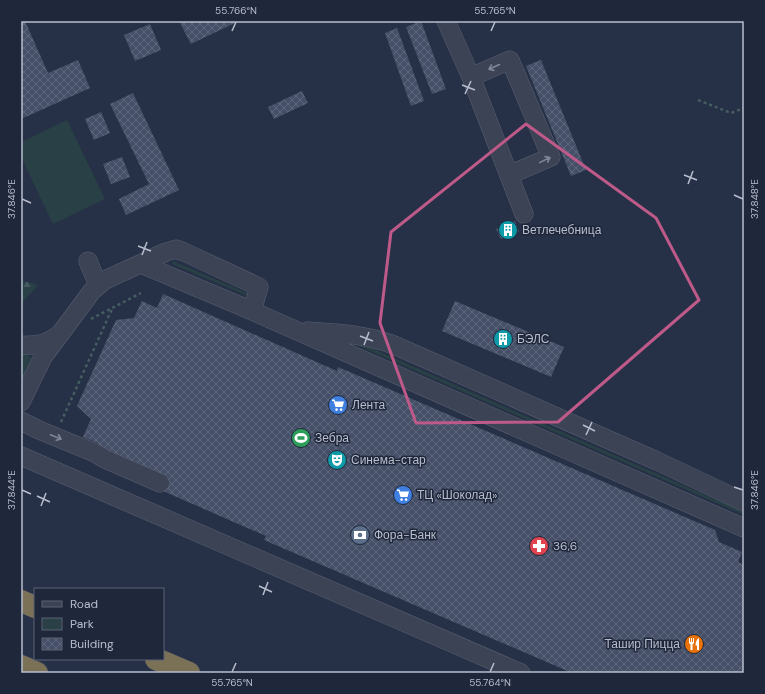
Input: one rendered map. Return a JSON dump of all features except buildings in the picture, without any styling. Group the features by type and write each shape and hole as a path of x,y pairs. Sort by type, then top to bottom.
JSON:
{"highway":[{"path":"21,601 34,606"},
{"path":"158,660 188,673"},
{"path":"21,666 37,673"}],"street":[{"path":"446,21 471,78 524,214"},
{"path":"471,78 510,60 552,157 510,175"},
{"path":"22,400 43,357 98,285 105,280 166,252 176,249 184,252 259,287 252,311"},
{"path":"88,261 98,285"},
{"path":"141,264 252,311 744,528"},
{"path":"293,329 355,334 374,338 394,345 652,458 744,502"},
{"path":"22,345 34,345 48,342 63,330"},
{"path":"22,345 32,347 43,357"},
{"path":"21,421 160,483"},
{"path":"21,456 521,673"}],"path":[{"path":"698,100 731,113 744,108"},
{"path":"90,320 141,293"},
{"path":"55,437 112,309"}],"highlighted area":[{"path":"526,124 656,218 699,300 558,422 416,423 380,323 391,232"}],"green space":[{"path":"67,120 105,199 53,224 21,157 21,142"},
{"path":"173,261 249,294 248,296 172,264"},
{"path":"21,280 38,285 21,304"},
{"path":"353,340 744,512 744,515 352,343"},
{"path":"21,353 32,358 21,382"}],"place":[{"name":"Ветлечебница","path":"508,230"},
{"name":"БЭЛС","path":"503,339"},
{"name":"Лента","path":"338,405"},
{"name":"Зебра","path":"301,438"},
{"name":"Синема-стар","path":"337,460"},
{"name":"ТЦ «Шоколад»","path":"403,495"},
{"name":"Фора-Банк","path":"360,535"},
{"name":"36,6","path":"539,546"},
{"name":"Ташир Пицца","path":"694,644"}]}
